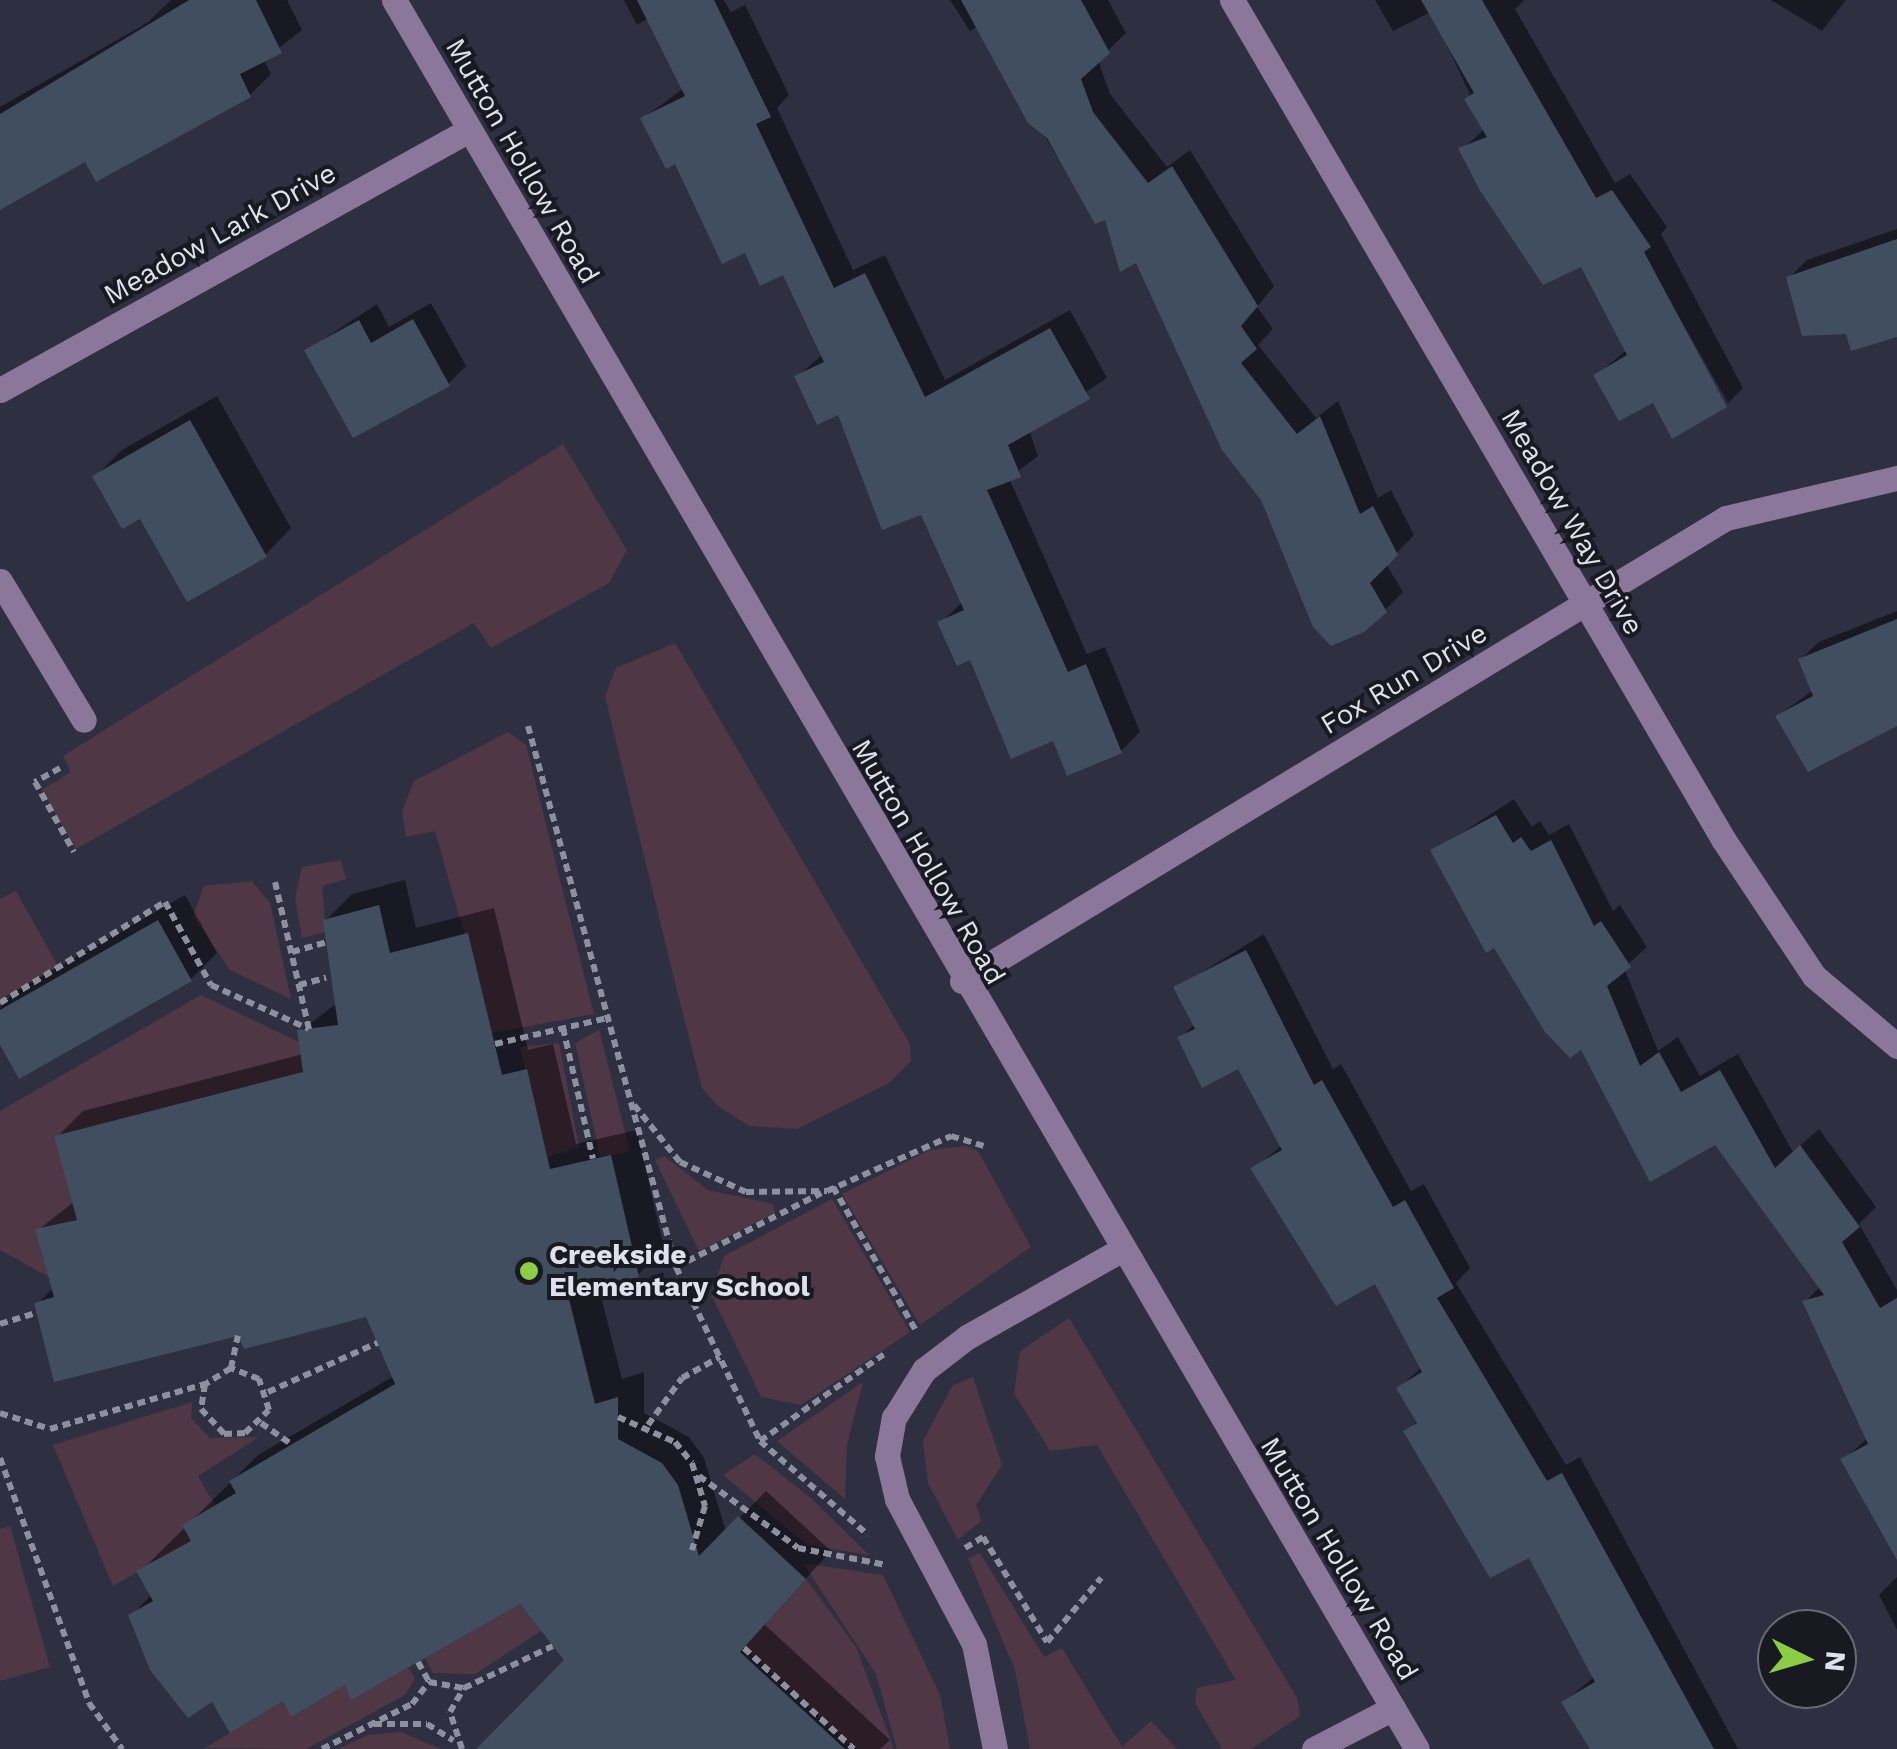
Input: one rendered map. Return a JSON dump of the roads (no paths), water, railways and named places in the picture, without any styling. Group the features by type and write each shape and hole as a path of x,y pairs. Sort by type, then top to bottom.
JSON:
{"street":[{"name":"Mutton Hollow Road","path":"394,0 1119,1251 1417,1749"},
{"name":"Meadow Way Drive","path":"1232,0 1585,604 1814,976 1897,1046"},
{"name":"Meadow Lark Drive","path":"0,390 469,130"},
{"name":"Fox Run Drive","path":"962,981 1726,518 1897,478"},
{"path":"0,581 84,720"},
{"path":"995,1749 974,1644 897,1499 887,1456 894,1418 924,1370 953,1348 1119,1251"},
{"path":"1314,1749 1393,1708"}],"place":[{"name":"Creekside Elementary School","path":"529,1271"}]}
